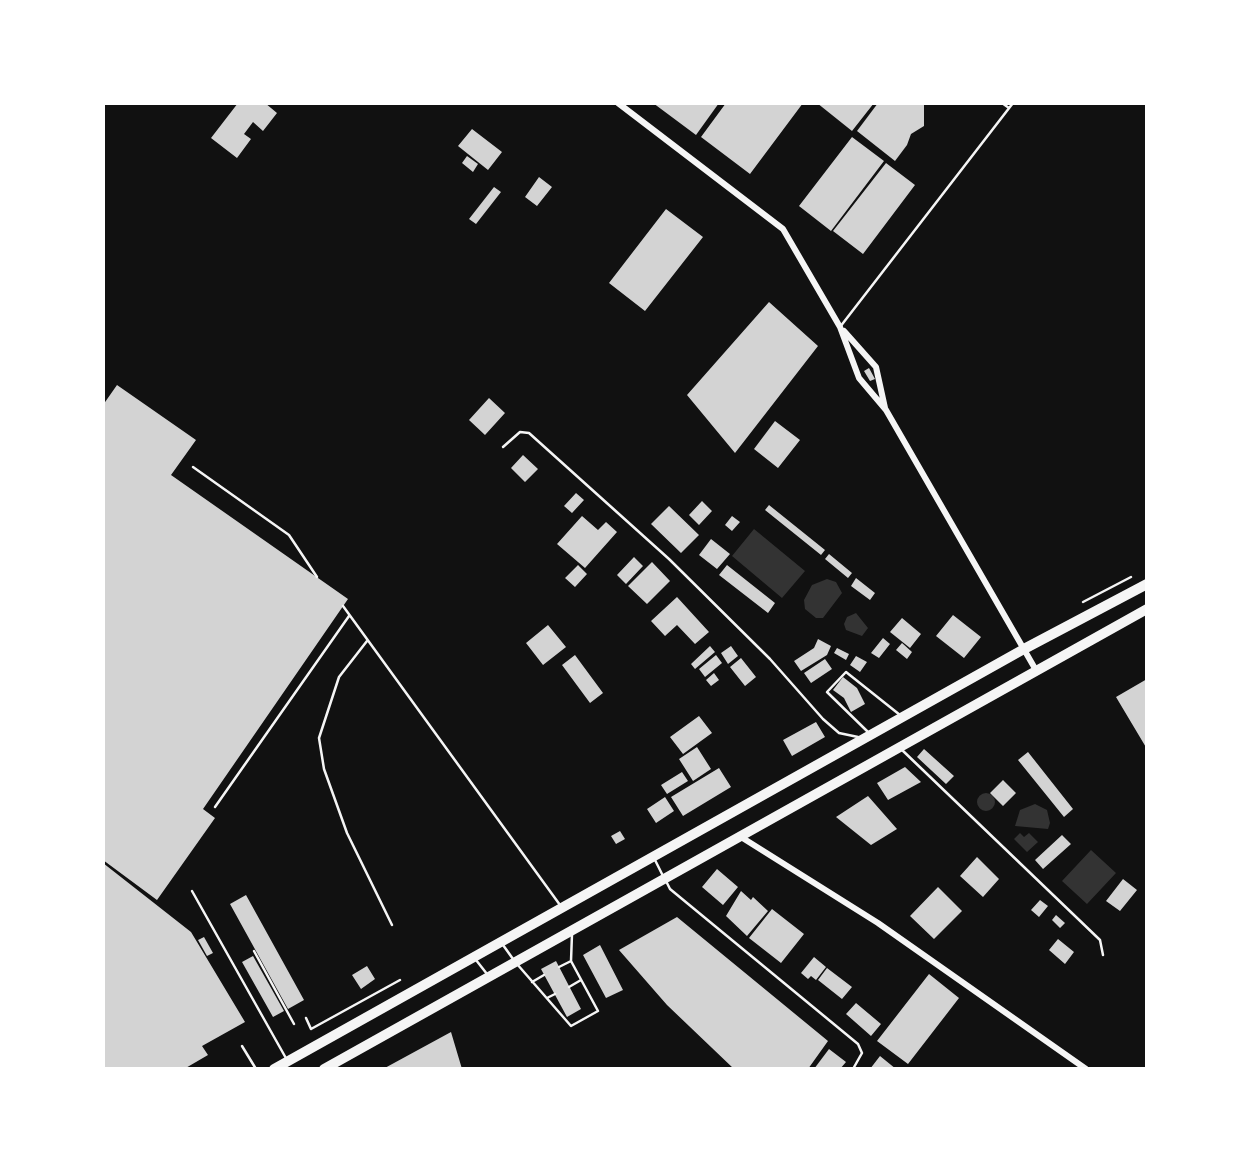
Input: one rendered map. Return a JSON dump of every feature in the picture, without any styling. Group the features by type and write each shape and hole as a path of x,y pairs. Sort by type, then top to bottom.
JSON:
{"highway":[{"path":"274,1069 290,1065 474,957 1024,649 1147,584"},
{"path":"324,1069 1147,609"}],"street":[{"path":"618,103 783,229 840,327 859,377 886,410 1037,672"},
{"path":"840,327 876,368 886,410"},
{"path":"741,837 889,930 1086,1069"}],"lane":[{"path":"1002,103 1009,108"},
{"path":"840,327 1013,103"},
{"path":"503,447 520,432 529,433 669,559 770,659 823,719 839,733 868,736"},
{"path":"193,467 289,535 317,578"},
{"path":"343,606 562,908"},
{"path":"215,807 349,616"},
{"path":"368,640 339,677 318,738 324,769 347,834 392,925"},
{"path":"868,736 827,692 846,672 902,717"},
{"path":"900,748 1100,940 1103,955"},
{"path":"653,857 670,889 859,1044 862,1053 853,1069"},
{"path":"192,891 290,1065"},
{"path":"501,942 571,1026 598,1011 571,961 573,931"},
{"path":"474,957 489,977"},
{"path":"559,967 571,961"},
{"path":"532,982 544,975"},
{"path":"569,987 582,980"},
{"path":"547,998 555,994"},
{"path":"242,1046 256,1069"}],"path":[{"path":"1083,602 1131,577"},
{"path":"254,951 294,1024"},
{"path":"306,1018 311,1029 400,980"}],"shaded area":[{"path":"754,529 805,571 782,598 732,556"},
{"path":"827,579 836,582 842,593 823,618 816,618 805,609 804,600 812,585"},
{"path":"856,613 868,628 862,636 846,630 844,624 847,617"},
{"path":"986,793 992,796 995,802 992,808 986,811 980,808 977,802 980,796"},
{"path":"1035,804 1047,810 1050,823 1048,829 1015,826 1020,810"},
{"path":"1020,833 1024,837 1029,833 1038,842 1027,852 1014,839"},
{"path":"1091,850 1116,873 1087,904 1062,881"}],"building":[{"path":"238,103 265,103 277,113 263,131 253,122 244,134 251,139 237,158 211,138"},
{"path":"653,103 719,103 696,135"},
{"path":"726,103 803,103 750,174 701,137"},
{"path":"817,103 874,103 852,131"},
{"path":"878,103 924,103 924,126 911,134 907,145 895,161 857,131"},
{"path":"472,129 502,152 488,170 458,146"},
{"path":"852,137 884,161 831,231 799,206"},
{"path":"467,156 478,164 473,172 462,163"},
{"path":"886,163 915,185 863,254 833,231"},
{"path":"539,177 552,187 537,206 525,197"},
{"path":"494,187 501,192 476,224 469,219"},
{"path":"666,209 703,237 645,311 609,283"},
{"path":"769,302 818,346 735,453 687,395"},
{"path":"869,368 875,379 870,381 864,371"},
{"path":"117,385 196,440 171,475 348,599 203,809 215,818 157,900 103,860 103,405"},
{"path":"489,398 505,413 485,435 469,420"},
{"path":"775,421 800,440 778,468 754,449"},
{"path":"523,455 538,469 525,482 511,468"},
{"path":"576,493 584,500 572,513 564,506"},
{"path":"702,501 712,511 699,525 689,515"},
{"path":"769,505 825,550 821,555 765,510"},
{"path":"669,506 699,535 681,553 651,524"},
{"path":"582,516 598,530 606,522 617,532 585,568 557,544"},
{"path":"732,516 740,522 732,531 725,525"},
{"path":"711,539 730,554 717,569 699,555"},
{"path":"829,554 852,573 848,578 825,559"},
{"path":"634,557 643,566 626,584 617,575"},
{"path":"652,562 670,581 647,604 628,586"},
{"path":"578,565 587,574 575,587 565,578"},
{"path":"727,565 775,603 768,613 719,575"},
{"path":"856,578 875,593 870,600 851,586"},
{"path":"677,597 709,632 695,644 677,625 665,636 651,621"},
{"path":"953,615 981,637 964,658 936,636"},
{"path":"902,618 921,634 910,648 890,632"},
{"path":"548,625 566,647 543,665 526,643"},
{"path":"883,638 890,644 879,658 871,653"},
{"path":"818,639 831,646 827,655 801,671 794,661 814,648"},
{"path":"902,643 912,652 907,659 896,650"},
{"path":"710,646 715,652 695,669 691,664"},
{"path":"731,646 738,656 728,664 721,653"},
{"path":"837,648 849,654 846,660 834,653"},
{"path":"575,655 603,693 590,703 562,665"},
{"path":"716,655 722,663 705,677 699,669"},
{"path":"856,656 867,662 860,672 850,665"},
{"path":"741,658 756,677 745,686 730,667"},
{"path":"825,659 832,669 811,683 804,673"},
{"path":"714,673 719,680 711,686 706,680"},
{"path":"843,677 857,688 865,704 851,712 844,698 833,690"},
{"path":"1147,679 1147,749 1116,697"},
{"path":"699,716 712,733 683,754 670,737"},
{"path":"816,722 825,737 792,756 783,740"},
{"path":"697,747 711,769 693,781 679,759"},
{"path":"924,749 954,776 946,784 917,757"},
{"path":"1028,752 1073,809 1064,817 1018,760"},
{"path":"905,767 921,782 888,800 877,783"},
{"path":"719,768 731,787 683,816 671,797"},
{"path":"682,772 688,781 667,794 661,785"},
{"path":"1003,780 1016,793 1003,806 990,793"},
{"path":"868,796 897,829 871,845 836,817"},
{"path":"665,797 674,811 656,823 647,809"},
{"path":"620,831 625,839 616,844 611,836"},
{"path":"1062,835 1071,844 1043,869 1035,860"},
{"path":"977,857 999,879 983,897 960,876"},
{"path":"103,863 191,932 245,1022 202,1046 208,1055 184,1069 103,1069"},
{"path":"717,869 738,887 723,905 702,887"},
{"path":"1123,879 1137,890 1120,911 1106,901"},
{"path":"938,887 962,911 934,939 910,916"},
{"path":"741,891 751,900 753,897 768,911 747,936 726,916"},
{"path":"246,895 304,1000 288,1009 230,904"},
{"path":"1040,900 1048,906 1039,917 1031,910"},
{"path":"772,909 804,934 781,963 749,938"},
{"path":"1056,915 1065,923 1060,928 1052,920"},
{"path":"677,917 828,1041 808,1069 734,1069 667,1005 619,950"},
{"path":"204,937 213,953 207,956 198,940"},
{"path":"1058,939 1074,952 1065,964 1049,950"},
{"path":"600,945 623,990 606,998 583,955"},
{"path":"253,956 284,1011 273,1017 242,962"},
{"path":"814,957 826,967 816,980 811,976 808,979 801,973"},
{"path":"556,961 581,1009 567,1017 541,969"},
{"path":"367,966 375,979 361,989 352,975"},
{"path":"827,968 852,987 842,999 818,980"},
{"path":"929,974 959,998 908,1064 877,1041"},
{"path":"856,1003 881,1024 871,1036 846,1014"},
{"path":"451,1032 462,1069 383,1069"},
{"path":"829,1049 846,1062 840,1069 814,1069"},
{"path":"880,1056 896,1069 870,1069"}]}
